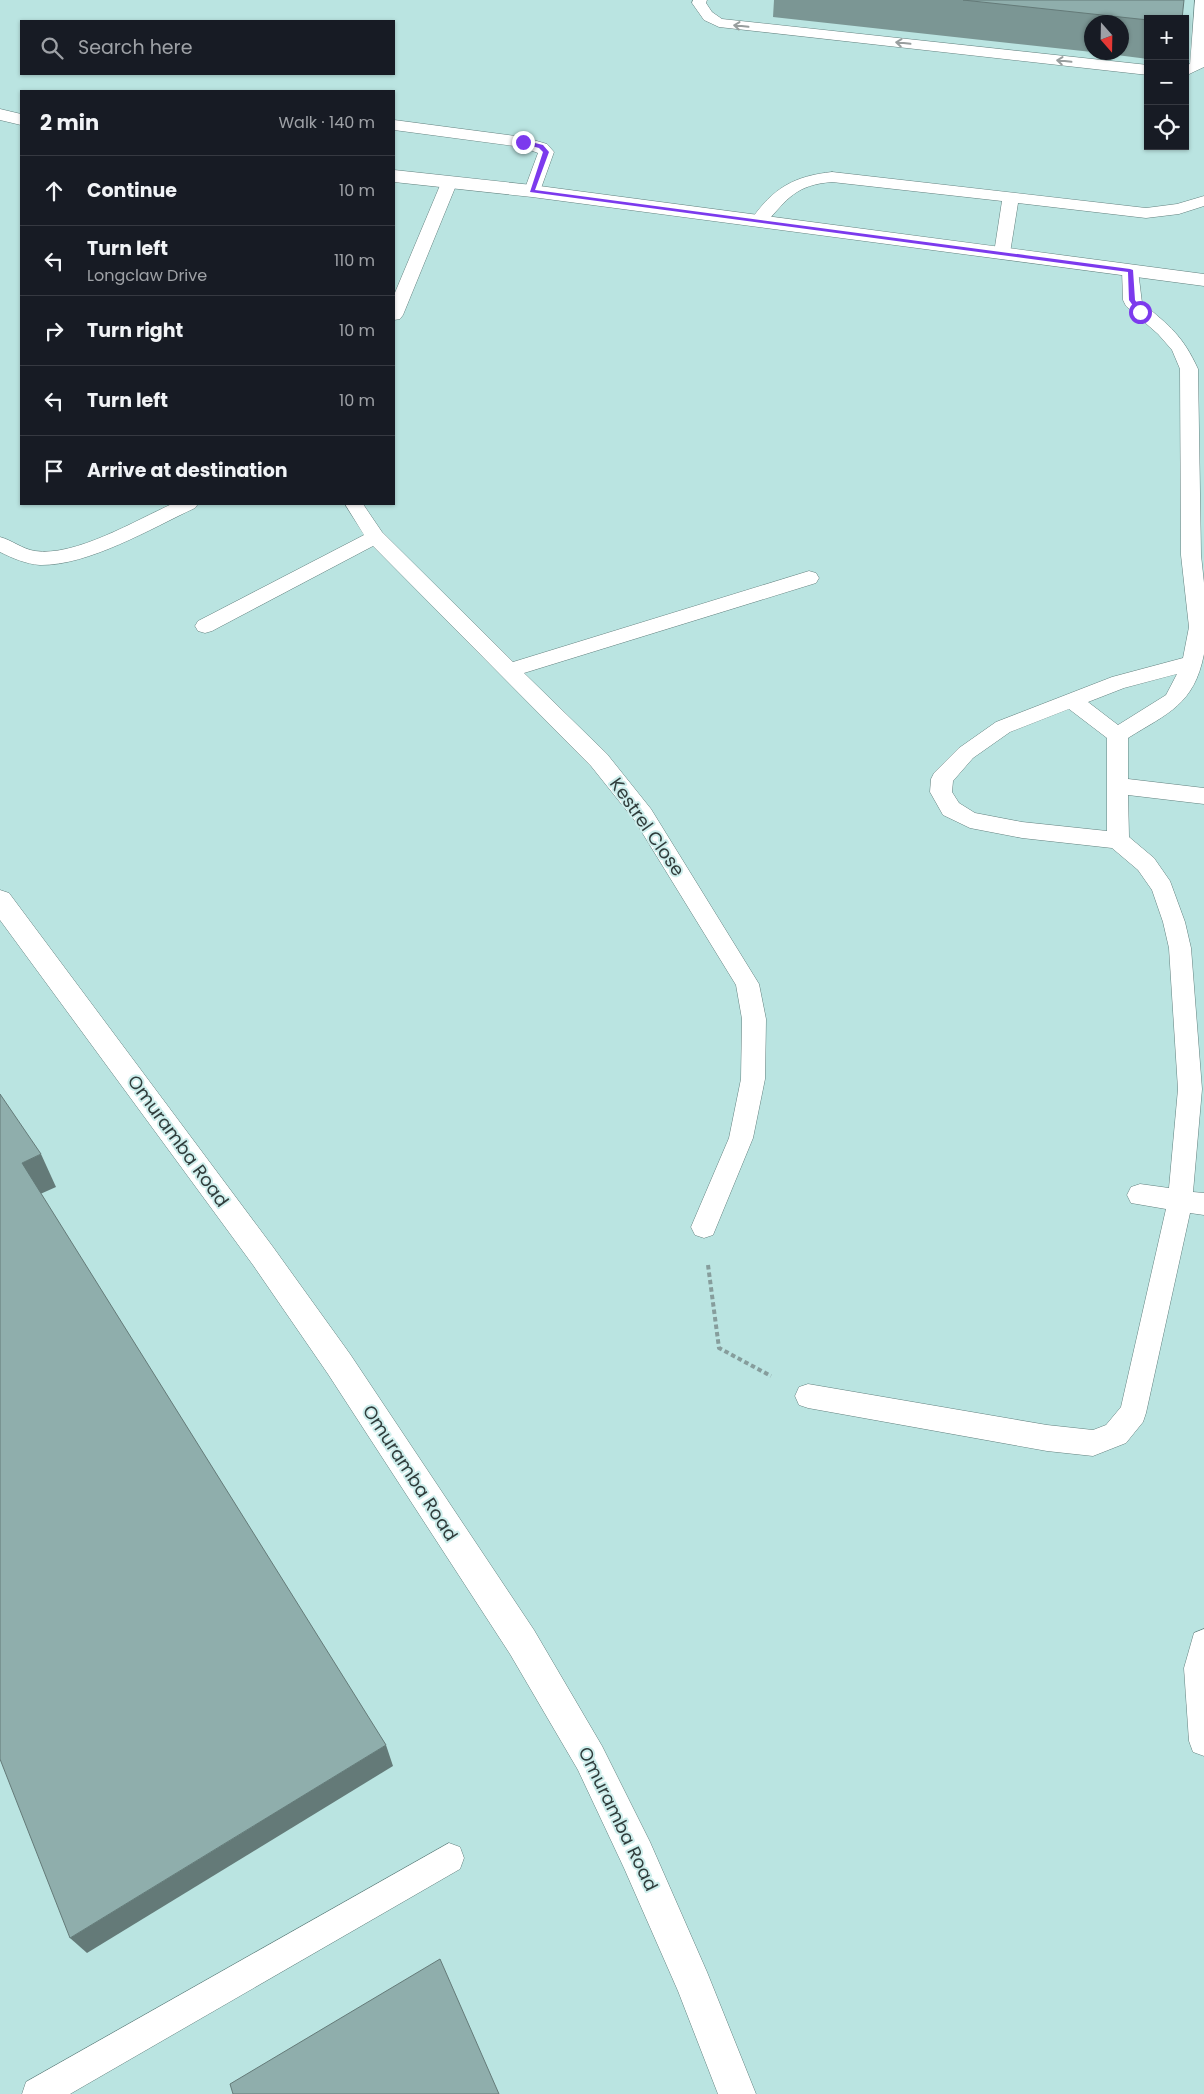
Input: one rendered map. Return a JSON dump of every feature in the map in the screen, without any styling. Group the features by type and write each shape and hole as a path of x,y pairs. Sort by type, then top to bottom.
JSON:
{"main road":[{"path":"0,114 20,120"},
{"path":"395,176 532,191 759,220 1204,280"},
{"name":"Omuramba Road","path":"0,900 269,1264 339,1364 522,1642 590,1758 637,1854 690,1977 737,2094"}],"lane":[{"path":"700,0 699,3 703,11 709,18 718,23 1144,70"},
{"path":"1189,69 1198,66 1201,0"},
{"path":"395,125 523,142 541,147 546,152 532,191"},
{"path":"759,220 781,195 795,186 808,180 832,177 1146,213 1180,210 1204,201"},
{"path":"395,313 449,183"},
{"path":"1002,253 1011,197"},
{"path":"1117,735 1173,700 1183,686 1192,663 1199,627 1191,555 1189,369 1180,348 1164,330 1135,306 1132,300 1130,270"},
{"path":"0,543 11,550 32,557 46,558 66,555 101,544 186,505"},
{"name":"Kestrel Close","path":"354,505 376,537 599,760 643,815 747,984 754,1019 752,1079 741,1138 704,1227"},
{"path":"205,626 376,537"},
{"path":"509,670 809,578"},
{"path":"808,1396 1048,1438 1093,1443 1116,1434 1133,1413 1192,1202 1190,1089 1180,948 1174,922 1162,886 1146,864 1118,840 1022,830 970,820 951,809 941,792 942,778 966,753 1003,727 1119,682 1192,663"},
{"path":"1072,700 1117,735"},
{"path":"1117,735 1118,840"},
{"path":"1118,786 1204,796"},
{"path":"1140,1195 1192,1202"},
{"path":"1204,1643 1199,1668 1204,1741"},
{"path":"38,2094 449,1858"}],"path":[{"path":"704,1227 719,1348 808,1396"}],"shaded area":[{"path":"0,0 1204,0 1204,2094 0,2094"}],"building":[{"path":"963,0 1184,0 1182,15 1144,15 1144,20 1129,18 1129,15 1102,15"},
{"path":"0,1094 41,1154 22,1163 386,1745 70,1938 0,1759"},
{"path":"440,1959 499,2094 233,2094 230,2084"}],"route":[{"path":"523,142 541,147 546,152 532,191 1130,270 1132,300 1140,312"}]}
